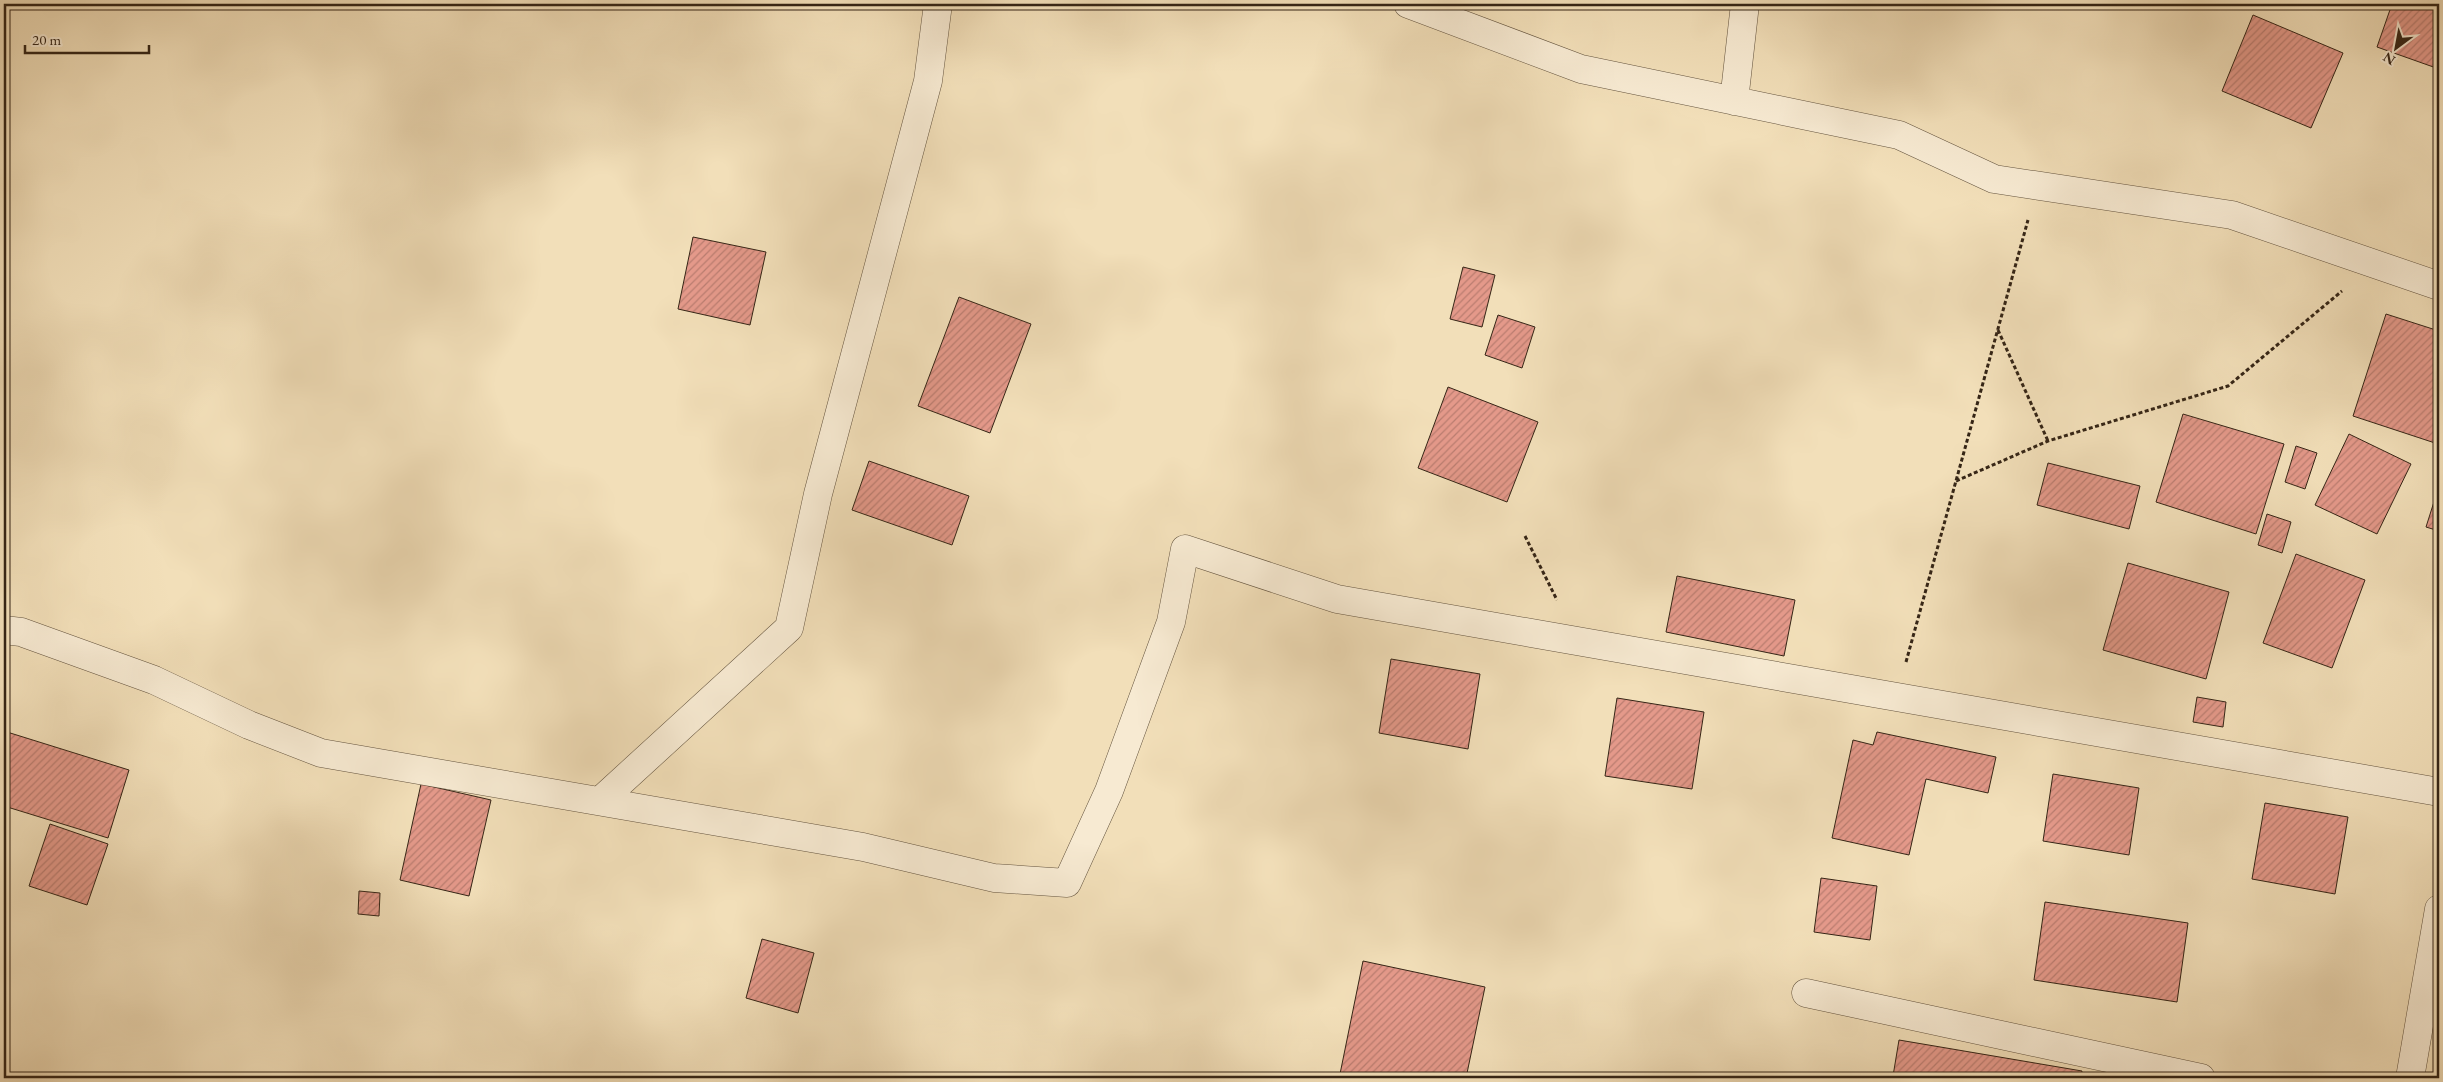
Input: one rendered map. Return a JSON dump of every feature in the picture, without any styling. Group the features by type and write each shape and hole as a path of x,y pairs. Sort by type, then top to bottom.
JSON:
{"street":[{"path":"600,801 789,628 818,494 928,81 938,4"},
{"path":"1408,4 1581,69 1899,135 1994,179 2232,215 2439,286"},
{"path":"1734,101 1745,4"},
{"path":"4,630 21,632 154,680 249,725 321,753 862,847 994,878 1067,883 1109,792 1171,622 1185,549 1337,599 2439,792"},
{"path":"2410,1078 2439,909"},
{"path":"1806,993 2201,1078"}],"path":[{"path":"1897,697 2037,186"},
{"path":"1956,481 2048,441 2228,386 2375,264"},
{"path":"1998,329 2048,441"},
{"path":"1525,536 1577,641"}],"building":[{"path":"835,4 848,4 847,8"},
{"path":"2392,4 2439,4 2439,69 2377,47"},
{"path":"2253,15 2343,53 2311,128 2222,91"},
{"path":"693,237 766,252 750,325 678,309"},
{"path":"1463,267 1495,275 1482,327 1450,319"},
{"path":"959,297 1031,324 990,433 918,406"},
{"path":"2386,314 2439,331 2439,429 2435,443 2353,416"},
{"path":"1498,315 1535,327 1522,368 1485,355"},
{"path":"1448,387 1538,422 1507,502 1418,468"},
{"path":"2183,414 2284,444 2256,534 2156,502"},
{"path":"2349,434 2411,464 2377,534 2315,505"},
{"path":"2296,446 2317,453 2305,489 2285,482"},
{"path":"869,461 969,496 952,545 852,510"},
{"path":"2048,463 2140,486 2129,529 2037,505"},
{"path":"2439,486 2439,531 2426,527"},
{"path":"2267,514 2291,522 2282,553 2258,545"},
{"path":"2296,554 2365,580 2332,668 2263,643"},
{"path":"2128,563 2229,592 2206,679 2103,650"},
{"path":"1677,576 1795,600 1784,656 1666,632"},
{"path":"1391,659 1480,674 1468,749 1379,733"},
{"path":"2197,697 2226,702 2223,727 2193,722"},
{"path":"1617,698 1704,712 1692,789 1605,776"},
{"path":"7,732 129,770 108,838 4,806 4,744"},
{"path":"1877,732 1996,757 1988,793 1926,779 1909,855 1832,838 1853,740 1873,745"},
{"path":"2053,774 2139,788 2129,855 2043,841"},
{"path":"421,784 491,800 469,896 400,880"},
{"path":"2265,803 2348,817 2335,894 2252,879"},
{"path":"50,824 108,844 87,905 29,886"},
{"path":"1821,878 1877,886 1870,940 1814,932"},
{"path":"359,891 380,893 379,916 358,914"},
{"path":"2045,902 2188,923 2177,1002 2034,980"},
{"path":"762,939 814,953 798,1013 746,998"},
{"path":"1363,961 1485,987 1466,1078 1360,1078 1340,1074"},
{"path":"1899,1040 2082,1071 2081,1078 1904,1078 1893,1076"}]}
